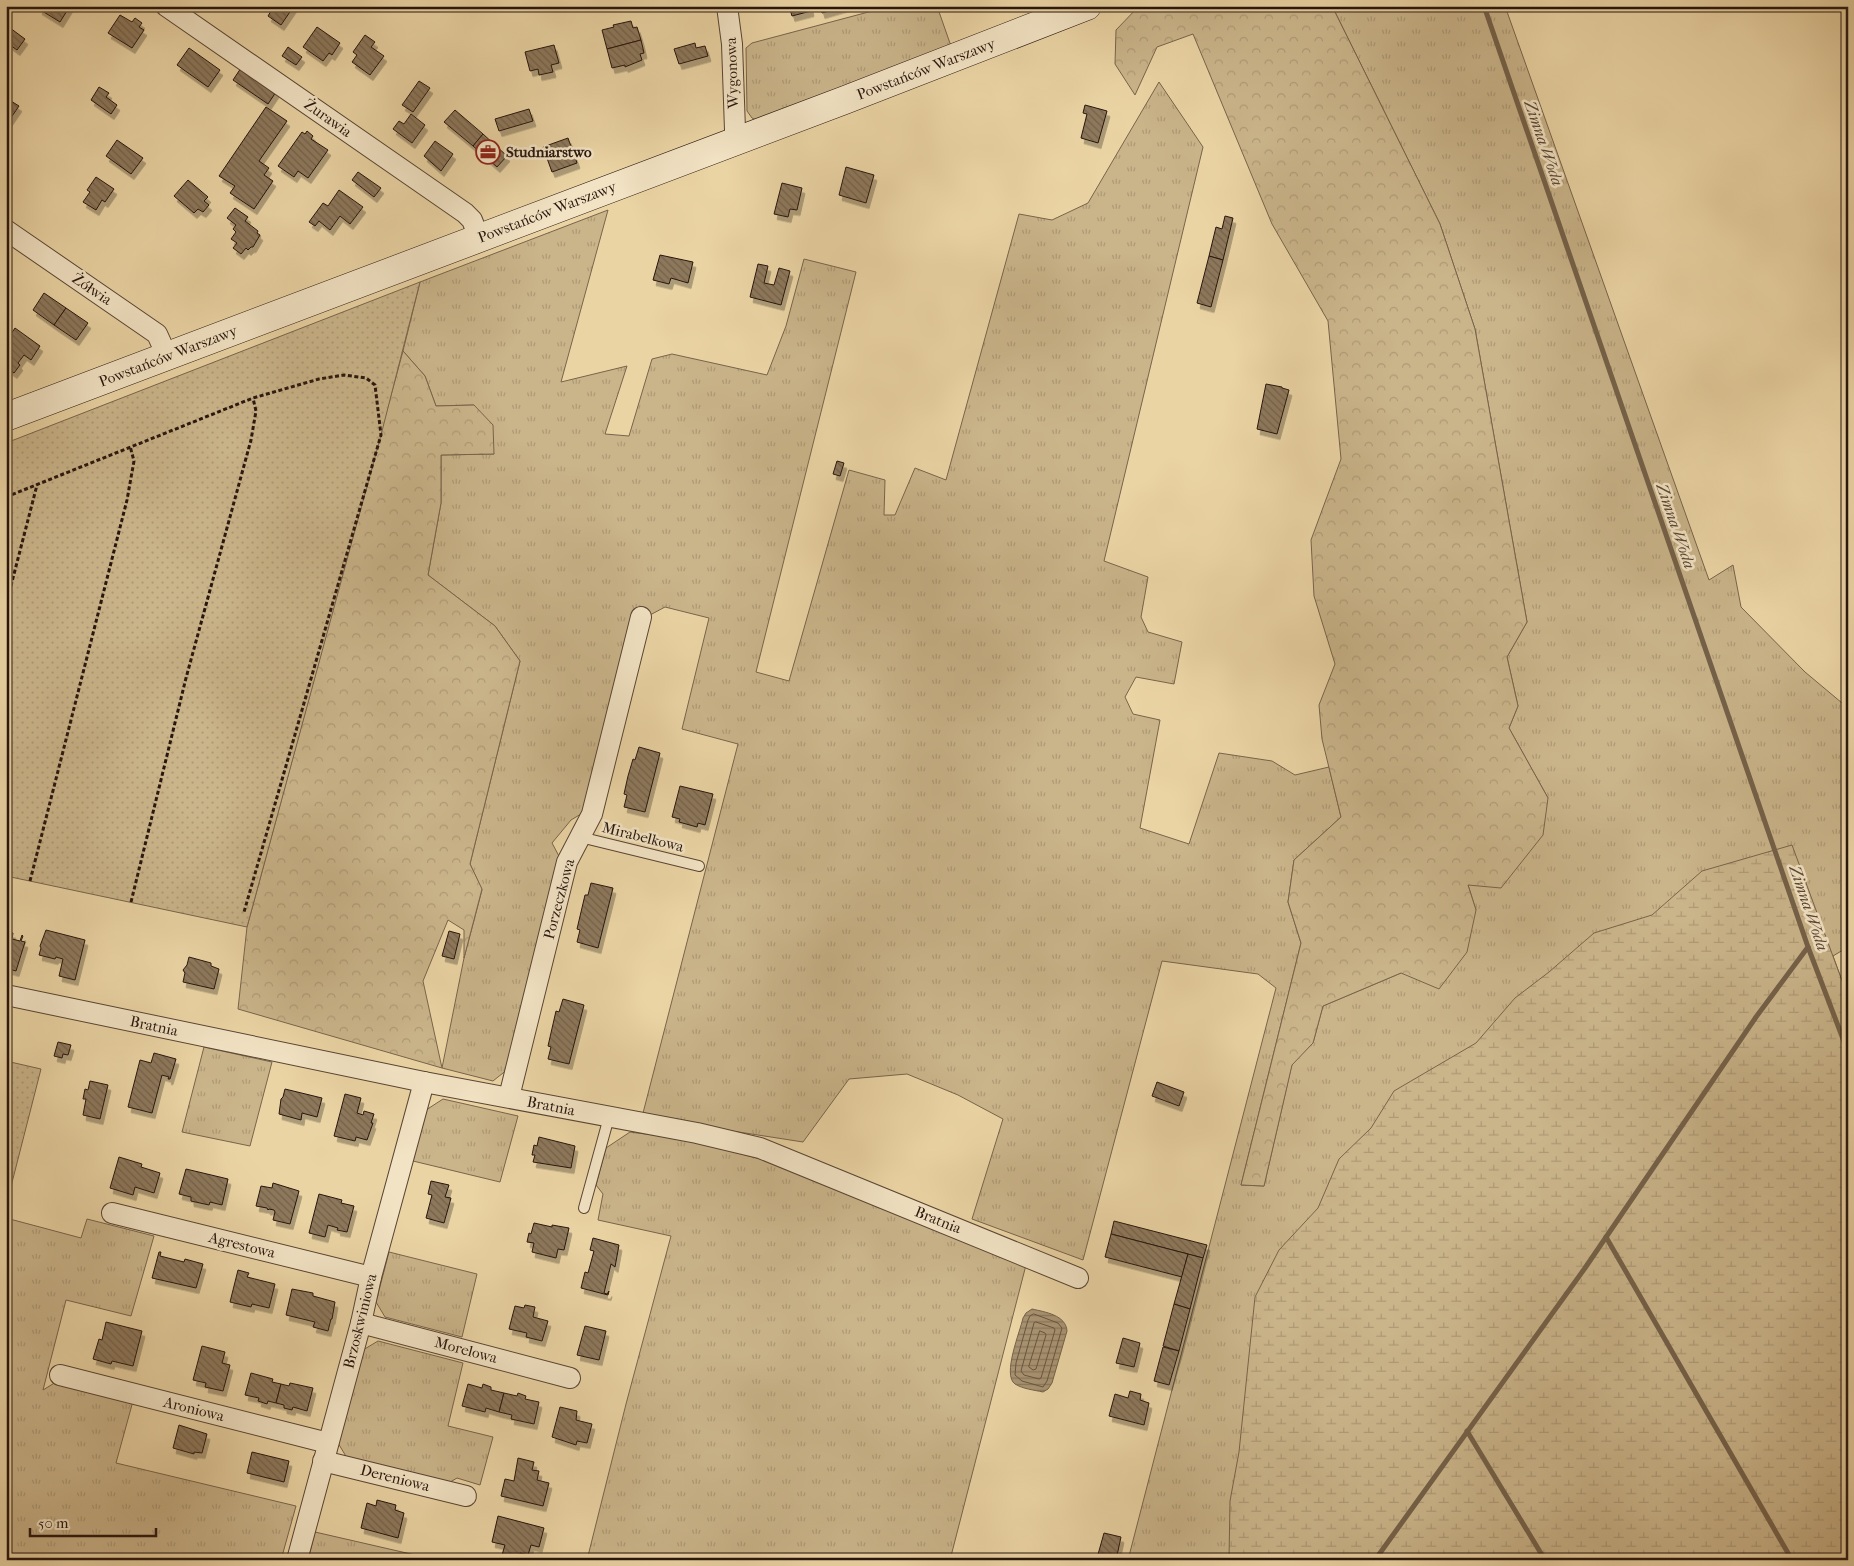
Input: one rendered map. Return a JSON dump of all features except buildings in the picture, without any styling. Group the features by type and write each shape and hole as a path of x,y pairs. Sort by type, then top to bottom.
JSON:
{"street":[{"name":"Żurawia","path":"166,6 465,213 472,220 479,238"},
{"name":"Wygonowa","path":"727,6 732,44 734,123 737,140"},
{"name":"Powstańców Warszawy","path":"6,417 1087,6"},
{"name":"Żółwia","path":"6,230 157,334 168,356"},
{"name":"Porzeczkowa","path":"509,1097 567,862 592,814 641,618"},
{"name":"Bratnia","path":"6,995 424,1082 697,1133 760,1148 1078,1278"},
{"name":"Brzoskwiniowa","path":"297,1560 325,1452 362,1323 371,1277 424,1082"},
{"name":"Agrestowa","path":"112,1213 371,1277"},
{"name":"Morelowa","path":"362,1323 570,1378"},
{"name":"Aroniowa","path":"60,1375 325,1452"},
{"name":"Dereniowa","path":"325,1452 466,1496"}],"lane":[{"name":"Mirabelkowa","path":"580,837 700,866"},
{"path":"584,1208 609,1117"}],"path":[{"path":"6,497 253,398 319,379 344,376 366,378 375,385 381,435 244,912"},
{"path":"131,902 186,678 252,440 256,411 253,398"},
{"path":"30,881 127,500 134,461 130,446"},
{"path":"6,605 37,484"}],"green space":[{"path":"891,6 937,6 952,49 758,121 752,118 747,111 746,48 752,43"},
{"path":"1139,6 1332,6 1440,224 1475,329 1527,622 1507,657 1518,706 1509,728 1548,798 1543,835 1501,888 1468,885 1476,910 1467,952 1439,989 1401,973 1323,1006 1313,1043 1292,1065 1264,1186 1241,1185 1301,943 1288,902 1294,860 1341,817 1322,739 1319,705 1335,664 1314,596 1311,540 1341,459 1328,321 1272,224 1193,34 1157,47 1135,95 1115,64 1116,30"},
{"path":"1332,6 1505,6 1709,580 1733,565 1741,607 1805,672 1848,708 1848,947 1833,956 1848,997 1848,1560 1128,1560 1276,988 1258,974 1162,961 1083,1260 972,1219 1003,1119 958,1095 907,1074 849,1079 803,1142 642,1117 738,744 682,729 709,618 665,607 650,615 586,811 571,820 552,843 560,858 508,1069 493,1081 442,1068 464,958 482,890 470,864 520,661 495,626 428,575 441,503 441,455 494,454 474,405 436,406 425,376 403,351 420,282 608,210 561,382 627,366 605,434 629,436 652,359 672,354 767,375 786,326 804,259 856,272 756,672 789,681 849,470 885,480 884,515 895,515 915,468 946,480 1019,214 1052,220 1088,203 1159,82 1203,147 1104,561 1148,577 1141,617 1148,632 1182,642 1174,684 1136,677 1125,697 1133,714 1160,720 1140,828 1189,844 1219,753 1272,761 1295,775 1329,767 1341,817 1294,860 1288,902 1301,943 1241,1185 1264,1186 1292,1064 1313,1043 1323,1006 1401,973 1476,910 1468,885 1548,798 1509,728 1518,706 1507,657 1527,622 1475,329 1440,224"},
{"path":"420,282 381,435 247,927 6,876 6,443"},
{"path":"403,351 425,376 436,406 474,405 493,425 494,454 441,455 441,503 428,575 495,626 520,661 470,864 482,889 464,958 464,930 448,920 423,981 442,1068 238,1009 247,927"},
{"path":"1792,845 1848,997 1848,1560 1229,1560 1230,1501 1239,1452 1255,1297 1279,1250 1318,1208 1339,1159 1371,1128 1394,1091 1476,1043 1515,998 1549,972 1594,933 1652,915 1702,871"},
{"path":"204,1047 272,1062 250,1146 182,1132"},
{"path":"6,1061 41,1069 6,1206"},
{"path":"443,1099 518,1116 500,1182 413,1161 426,1110"},
{"path":"630,1132 685,1139 764,1160 1026,1265 950,1560 587,1560 671,1236 598,1220 603,1194 596,1185 606,1148"},
{"path":"6,1218 81,1238 87,1219 154,1236 131,1316 66,1300 43,1390 56,1382 133,1401 116,1463 296,1506 281,1560 25,1560 6,1556"},
{"path":"389,1252 477,1274 462,1337 385,1317 376,1302"},
{"path":"378,1341 463,1363 448,1426 493,1437 480,1485 457,1478 447,1484 347,1458 338,1443 363,1350"},
{"path":"315,1532 437,1560 308,1560"}],"water":[{"path":"1032,1309 1049,1313 1059,1318 1063,1321 1067,1331 1052,1383 1043,1392 1015,1384 1011,1379 1010,1372 1013,1353 1023,1318"}],"waterway":[{"name":"Zimna Woda","path":"1484,6 1808,947 1848,1052"},
{"path":"1375,1560 1585,1268 1756,1017 1808,947"},
{"path":"1606,1237 1792,1560"},
{"path":"1467,1431 1545,1560"}],"place":[{"name":"Studniarstwo","path":"488,152"}]}
